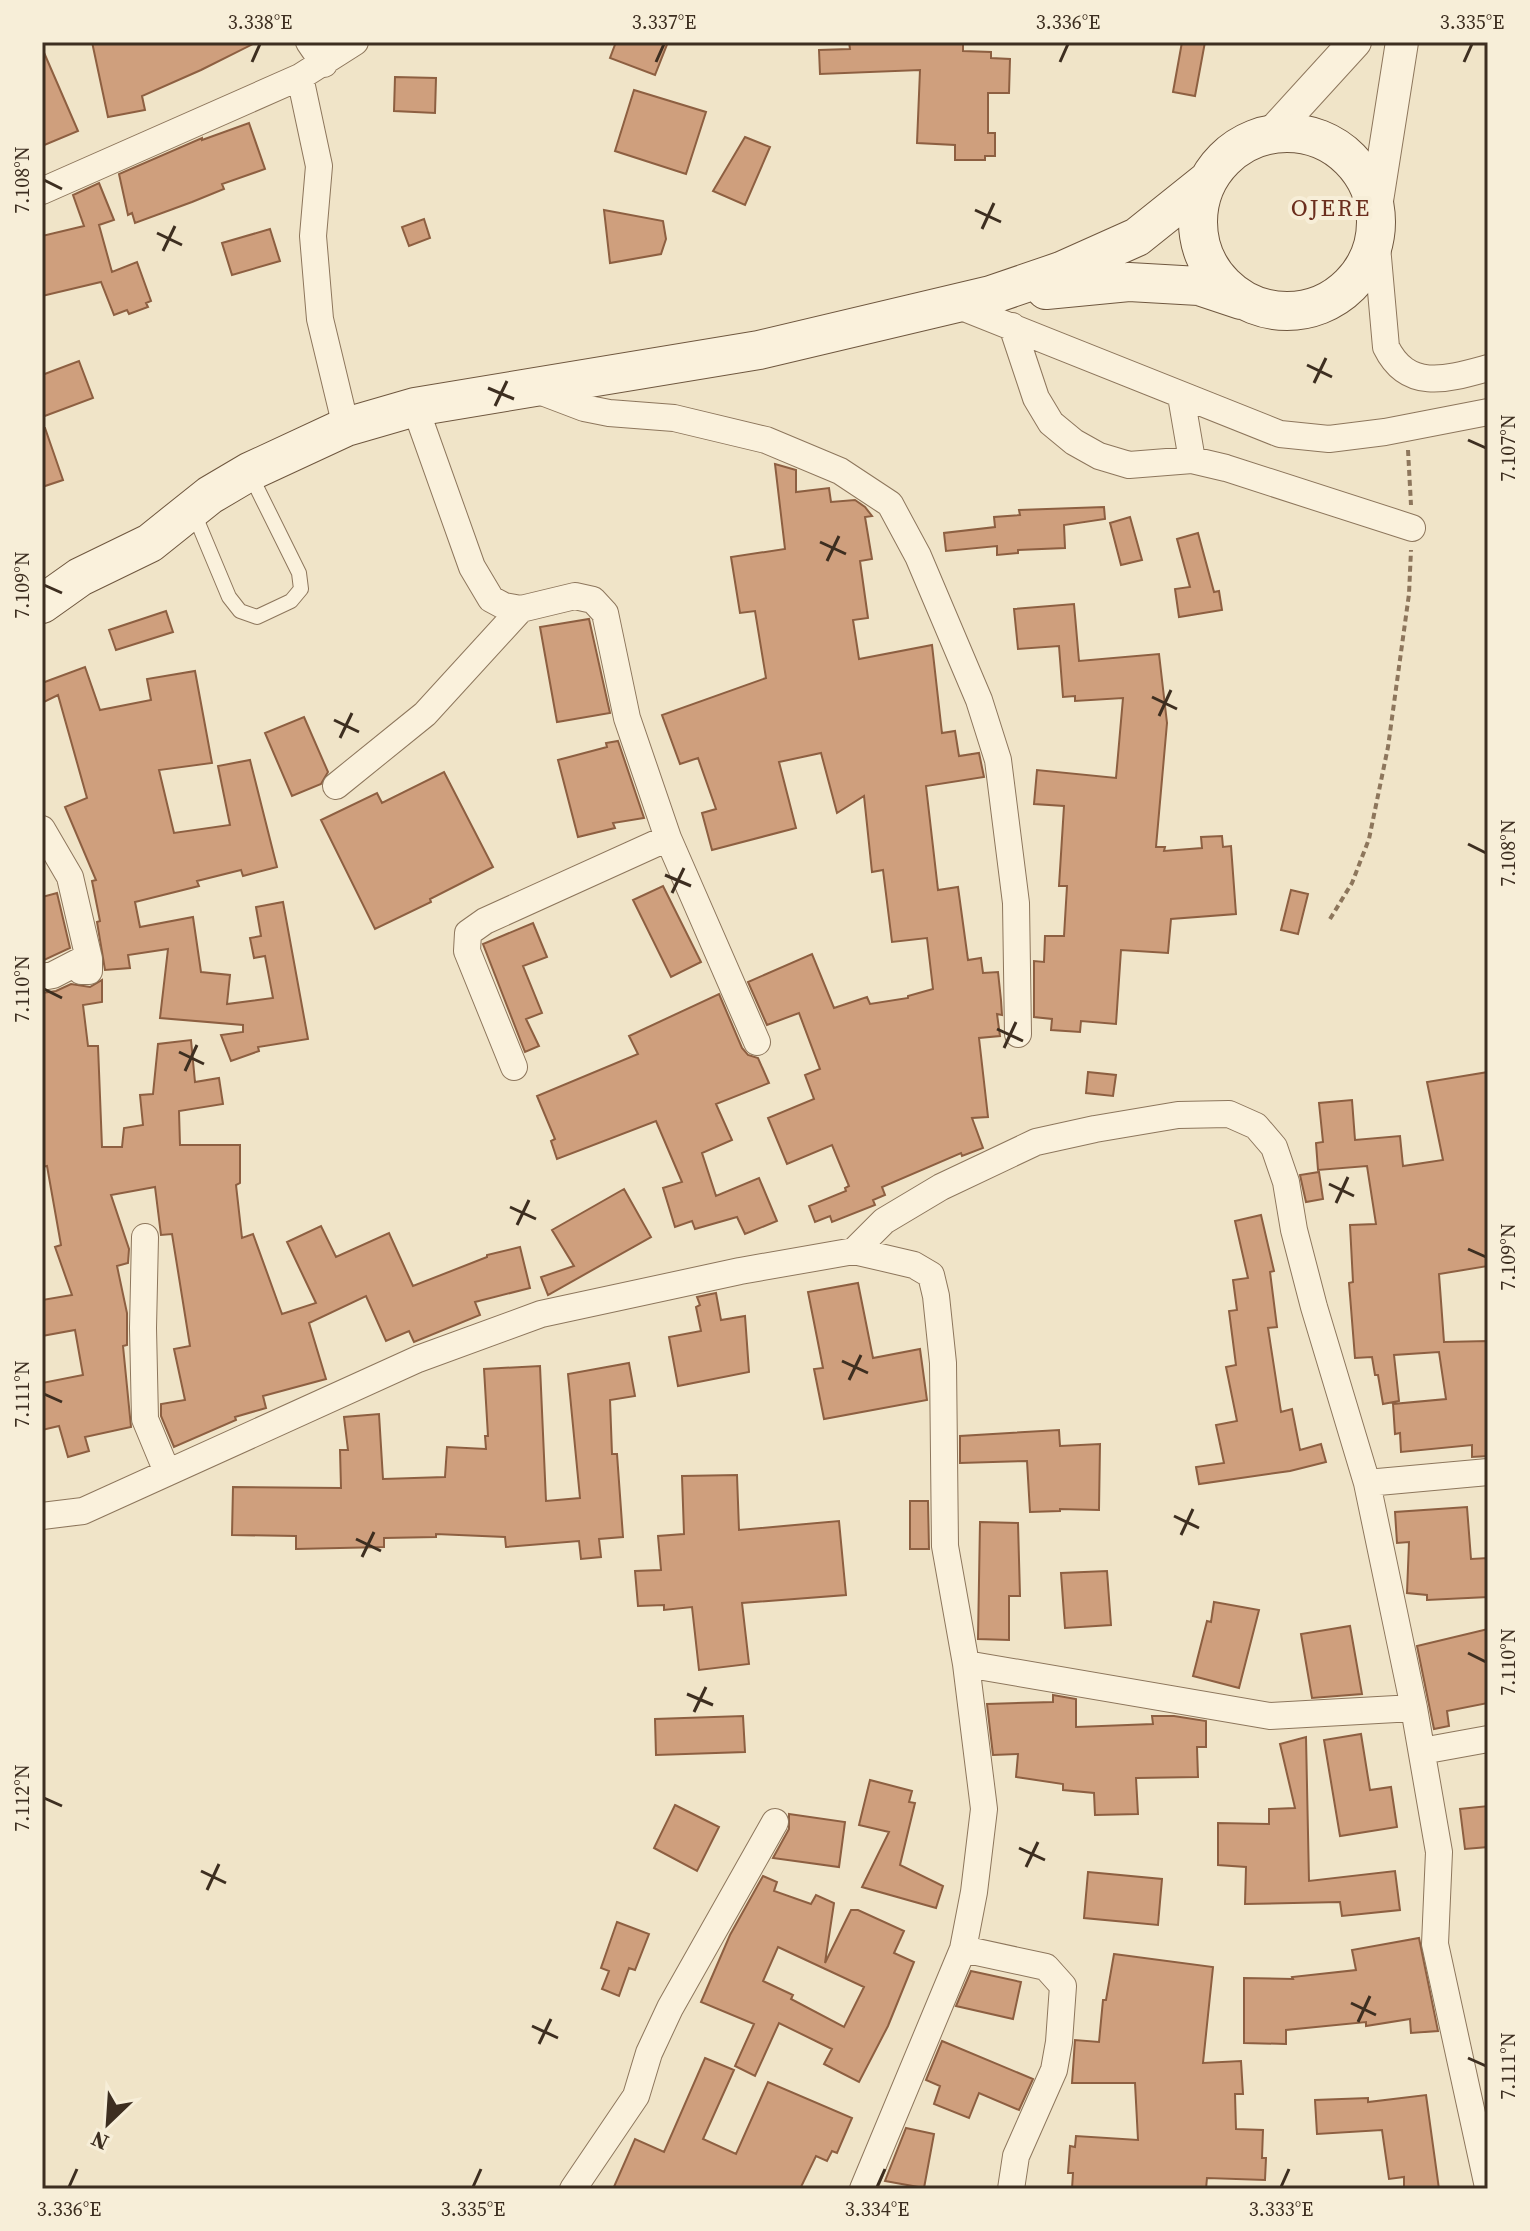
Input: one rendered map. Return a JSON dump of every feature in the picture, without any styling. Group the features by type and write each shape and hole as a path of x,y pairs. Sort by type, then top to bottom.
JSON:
{"main road":[{"path":"42,604 80,577 150,543 249,472 346,427 415,407 759,350 954,304 1002,311 1129,282 1199,286 1247,302 1274,310 1302,310 1329,301 1351,285 1368,262 1376,221 1367,181 1350,158 1327,141 1300,133 1272,133 1246,142 1223,158 1207,181 1198,208 1198,236 1207,262 1224,285 1247,302"},
{"path":"1002,311 1061,271 1137,237 1207,181"}],"street":[{"path":"309,42 324,64"},
{"path":"42,191 300,77 355,42"},
{"path":"1272,133 1355,42"},
{"path":"1402,42 1376,221 1386,347 1393,361 1409,375 1457,377 1488,368"},
{"path":"300,77 319,166 313,236 320,319 346,427"},
{"path":"1002,311 1181,396 1280,434 1329,439 1488,412"},
{"path":"1002,311 1036,398 1051,423 1074,442 1099,456 1129,465 1192,460 1412,528"},
{"path":"530,388 584,408 674,418 766,440 840,471 890,504 918,556 979,700 998,760 1016,903 1018,1034"},
{"path":"1181,396 1192,460"},
{"path":"415,407 472,567 491,599 504,606 521,609 575,596 593,600 605,613 627,718 668,838 757,1042"},
{"path":"336,786 425,714 521,609"},
{"path":"42,829 70,877 89,959 89,971 81,971 82,960 53,975 42,977"},
{"path":"514,1067 467,951 468,933 485,921 668,838"},
{"path":"854,1251 884,1221 907,1207 941,1187 1036,1142 1178,1115 1229,1114 1256,1126 1274,1147 1286,1182 1294,1230 1314,1307 1367,1483 1414,1708 1439,1852 1435,1944 1488,2187"},
{"path":"145,1237 145,1419 167,1472"},
{"path":"42,1516 83,1511 418,1359 541,1314 740,1271 854,1251 914,1265 931,1275 943,1363 945,1546 966,1664 984,1809 974,1892 963,1949 863,2189"},
{"path":"1367,1483 1488,1472"},
{"path":"966,1664 1270,1716 1414,1708"},
{"path":"1422,1751 1488,1739"},
{"path":"573,2189 636,2096 649,2053 670,2008 775,1822"},
{"path":"963,1949 1046,1967 1063,1986 1054,2070 1016,2156 1011,2189"}],"lane":[{"path":"192,510 229,597 240,611 257,617 291,601 301,589 299,573 249,472"}],"path":[{"path":"1330,919 1352,883 1369,839 1388,747 1409,594 1412,528 1407,428"}],"building":[{"path":"92,42 257,42 142,96 145,110 108,117"},
{"path":"616,42 668,42 655,75 610,58"},
{"path":"849,42 963,42 963,51 991,52 991,58 1010,59 1009,93 988,93 988,133 995,133 995,156 985,156 985,160 955,160 955,145 917,143 920,70 820,74 819,50 850,49"},
{"path":"1182,42 1205,42 1195,96 1173,92"},
{"path":"42,48 78,131 42,146"},
{"path":"395,77 436,78 435,113 394,111"},
{"path":"634,90 706,112 686,174 615,151"},
{"path":"249,123 265,169 222,184 224,189 135,223 132,213 128,215 119,174 202,138"},
{"path":"745,137 770,147 745,205 713,191"},
{"path":"99,183 114,220 99,225 112,272 137,262 151,301 146,303 148,307 129,314 127,310 114,315 101,282 42,296 42,236 84,226 73,195"},
{"path":"604,210 663,221 666,239 661,254 610,263"},
{"path":"424,219 430,238 409,246 402,227"},
{"path":"270,229 280,261 232,275 222,243"},
{"path":"79,361 93,398 42,417 42,375"},
{"path":"42,428 45,428 63,480 42,487"},
{"path":"775,464 796,470 796,492 829,488 831,502 855,500 872,516 865,517 872,559 860,561 868,618 853,620 859,659 932,645 942,733 955,731 959,756 979,753 984,777 926,786 938,890 958,887 968,960 981,958 983,973 998,972 1001,1000 1002,1015 997,1014 1000,1036 979,1038 988,1117 972,1118 983,1148 962,1156 961,1153 882,1187 885,1195 873,1200 875,1205 832,1222 830,1216 815,1222 809,1206 846,1191 845,1188 849,1186 832,1145 787,1164 768,1118 814,1099 805,1075 820,1069 799,1013 767,1025 748,982 812,954 834,1008 867,997 870,1004 908,998 933,989 927,938 892,942 883,870 872,872 864,796 837,813 821,753 779,762 796,828 712,850 702,813 716,809 698,758 680,764 662,715 766,678 755,611 740,613 731,557 785,549"},
{"path":"1104,507 1105,519 1064,525 1065,548 1018,550 1018,553 997,555 997,546 946,551 944,533 995,527 994,517 1020,515 1019,510"},
{"path":"1130,517 1142,560 1121,565 1110,523"},
{"path":"1198,533 1214,592 1219,591 1222,610 1179,617 1175,589 1190,587 1177,539"},
{"path":"1074,604 1079,661 1159,654 1167,723 1156,847 1165,847 1164,851 1202,848 1201,837 1222,836 1223,847 1231,846 1236,914 1171,919 1168,953 1121,950 1116,1024 1081,1021 1080,1032 1051,1030 1052,1019 1034,1017 1034,961 1044,962 1045,936 1064,936 1067,886 1059,886 1064,806 1034,804 1037,770 1116,778 1123,698 1075,701 1075,696 1063,697 1059,646 1018,649 1014,609"},
{"path":"166,611 173,632 116,650 109,630"},
{"path":"589,619 610,713 557,722 540,627"},
{"path":"85,667 100,710 151,700 147,679 195,671 212,763 159,770 174,833 230,825 218,766 250,760 277,867 243,876 241,870 197,881 199,886 135,902 140,927 193,917 201,972 230,975 227,1004 273,998 265,956 254,958 250,938 261,936 256,907 283,902 308,1039 258,1047 259,1051 231,1061 221,1035 243,1032 243,1025 160,1018 168,949 128,955 130,968 105,970 92,881 96,880 65,807 87,798 58,695 42,703 42,683"},
{"path":"304,717 328,772 321,784 292,796 265,733"},
{"path":"618,741 644,818 613,823 615,828 578,837 558,760"},
{"path":"444,772 493,867 375,929 321,820 377,793 382,803"},
{"path":"663,886 701,962 671,977 633,900"},
{"path":"1291,890 1308,894 1298,934 1281,930"},
{"path":"57,893 70,948 42,961 42,897"},
{"path":"533,923 547,957 523,966 542,1013 526,1019 539,1046 525,1052 483,944"},
{"path":"102,980 102,1002 83,1005 88,1046 98,1046 102,1147 122,1147 124,1128 143,1125 140,1095 153,1094 158,1044 191,1040 195,1082 219,1078 223,1104 179,1111 180,1145 240,1145 240,1183 236,1185 242,1238 253,1234 282,1314 316,1303 287,1242 321,1226 336,1257 389,1233 413,1286 487,1255 520,1247 530,1288 475,1302 480,1315 414,1342 409,1331 386,1341 366,1296 309,1323 326,1379 263,1396 266,1408 235,1417 236,1420 174,1447 161,1416 161,1404 185,1400 174,1349 190,1346 172,1234 161,1235 155,1187 111,1195 129,1249 128,1263 117,1266 127,1313 127,1345 123,1346 131,1427 85,1437 89,1451 68,1457 59,1426 42,1430 42,1383 83,1375 75,1330 42,1336 42,1300 72,1295 55,1247 61,1245 47,1166 42,1167 42,993 71,984 90,987"},
{"path":"719,994 742,1048 748,1055 758,1058 769,1083 716,1104 732,1140 702,1153 716,1196 759,1178 777,1221 745,1234 737,1217 695,1229 692,1221 675,1227 663,1188 682,1182 656,1121 557,1159 551,1141 555,1139 537,1096 638,1054 629,1036"},
{"path":"1088,1072 1116,1075 1113,1096 1086,1093"},
{"path":"1488,1072 1488,1266 1439,1274 1444,1342 1488,1341 1488,1456 1472,1457 1472,1445 1401,1452 1400,1433 1395,1434 1393,1404 1446,1399 1439,1352 1394,1355 1399,1401 1383,1404 1372,1357 1355,1358 1349,1283 1353,1282 1350,1225 1376,1224 1367,1166 1318,1170 1316,1143 1323,1142 1319,1103 1352,1100 1355,1140 1400,1136 1403,1166 1443,1160 1427,1082"},
{"path":"1319,1172 1323,1199 1306,1202 1300,1175"},
{"path":"624,1189 651,1237 548,1295 541,1277 574,1266 552,1230"},
{"path":"1261,1215 1274,1271 1270,1272 1277,1327 1268,1328 1281,1412 1292,1409 1300,1450 1321,1444 1326,1462 1290,1471 1199,1484 1196,1467 1224,1463 1216,1425 1237,1421 1226,1367 1236,1365 1229,1311 1237,1310 1233,1280 1248,1278 1235,1221"},
{"path":"858,1283 873,1358 920,1349 927,1400 824,1419 814,1369 823,1368 808,1292"},
{"path":"716,1293 721,1320 745,1316 749,1372 678,1386 669,1337 701,1331 697,1297"},
{"path":"629,1363 635,1396 610,1400 612,1454 617,1454 623,1537 599,1539 601,1557 581,1559 579,1541 506,1547 505,1537 436,1534 436,1537 384,1538 384,1547 296,1549 296,1536 232,1535 233,1487 341,1488 340,1450 348,1450 344,1417 379,1414 383,1479 445,1477 447,1447 486,1449 484,1369 540,1366 546,1501 580,1498 568,1374"},
{"path":"1059,1430 1060,1446 1100,1444 1099,1510 1030,1512 1027,1461 960,1463 960,1436"},
{"path":"737,1475 739,1530 839,1521 846,1595 742,1603 749,1664 699,1670 692,1607 664,1610 664,1605 638,1606 635,1571 661,1570 658,1536 684,1534 682,1476"},
{"path":"910,1501 928,1501 929,1549 910,1549"},
{"path":"1467,1507 1471,1559 1488,1558 1488,1597 1427,1600 1427,1595 1407,1593 1409,1542 1397,1543 1395,1512"},
{"path":"980,1522 1018,1523 1020,1596 1009,1596 1009,1640 978,1639"},
{"path":"1107,1571 1111,1625 1065,1628 1061,1573"},
{"path":"1214,1602 1259,1610 1239,1688 1193,1676 1207,1621 1211,1622"},
{"path":"1350,1626 1362,1694 1312,1698 1301,1634"},
{"path":"1488,1629 1488,1703 1447,1711 1449,1726 1434,1729 1417,1646"},
{"path":"1053,1695 1076,1699 1076,1727 1153,1724 1152,1716 1206,1721 1206,1747 1197,1747 1198,1777 1136,1778 1138,1814 1095,1815 1094,1793 1063,1790 1063,1784 1016,1777 1018,1754 993,1755 987,1704 1053,1702"},
{"path":"743,1716 745,1752 656,1755 655,1719"},
{"path":"1361,1734 1370,1790 1391,1787 1397,1827 1340,1836 1324,1740"},
{"path":"1306,1737 1309,1881 1395,1871 1400,1910 1342,1916 1340,1902 1245,1904 1246,1867 1218,1865 1218,1823 1269,1824 1269,1809 1295,1808 1280,1744"},
{"path":"870,1780 912,1791 909,1802 915,1803 900,1865 943,1886 936,1908 862,1887 889,1832 859,1825"},
{"path":"675,1805 719,1827 697,1871 654,1848"},
{"path":"1488,1806 1488,1847 1465,1849 1460,1809"},
{"path":"789,1814 845,1822 839,1867 773,1858 789,1829"},
{"path":"1088,1872 1162,1879 1158,1925 1084,1918"},
{"path":"763,1876 777,1882 774,1891 811,1904 816,1895 834,1903 825,1963 851,1910 858,1910 904,1931 894,1953 914,1962 888,2026 859,2082 824,2064 832,2049 779,2023 755,2076 735,2066 754,2024 701,2002 730,1935","holes":["778,1947 864,1987 844,2027 791,1999 793,1995 763,1981"]},
{"path":"617,1922 649,1934 635,1970 629,1968 619,1996 602,1989 609,1971 601,1968"},
{"path":"1419,1938 1438,2031 1411,2033 1410,2019 1366,2026 1366,2022 1286,2030 1286,2044 1244,2043 1244,1978 1293,1979 1356,1970 1352,1950"},
{"path":"1114,1954 1213,1967 1203,2063 1241,2061 1243,2094 1235,2094 1236,2129 1263,2130 1265,2180 1207,2178 1206,2189 1072,2189 1073,2173 1068,2173 1070,2146 1075,2147 1076,2136 1138,2140 1135,2083 1072,2083 1075,2040 1099,2042 1103,2000 1106,2000"},
{"path":"971,1971 1021,1982 1013,2019 956,2006"},
{"path":"942,2041 1033,2079 1019,2110 979,2093 969,2118 934,2104 940,2086 926,2080"},
{"path":"705,2058 734,2070 703,2139 736,2154 768,2082 852,2118 837,2153 832,2151 827,2161 816,2156 800,2189 613,2189 635,2139 664,2152"},
{"path":"1426,2095 1439,2189 1404,2189 1404,2177 1389,2179 1382,2130 1317,2134 1315,2100 1368,2098 1368,2102"},
{"path":"906,2128 934,2134 924,2188 885,2181"}],"district":[{"name":"OJERE","path":"1331,207"}]}
